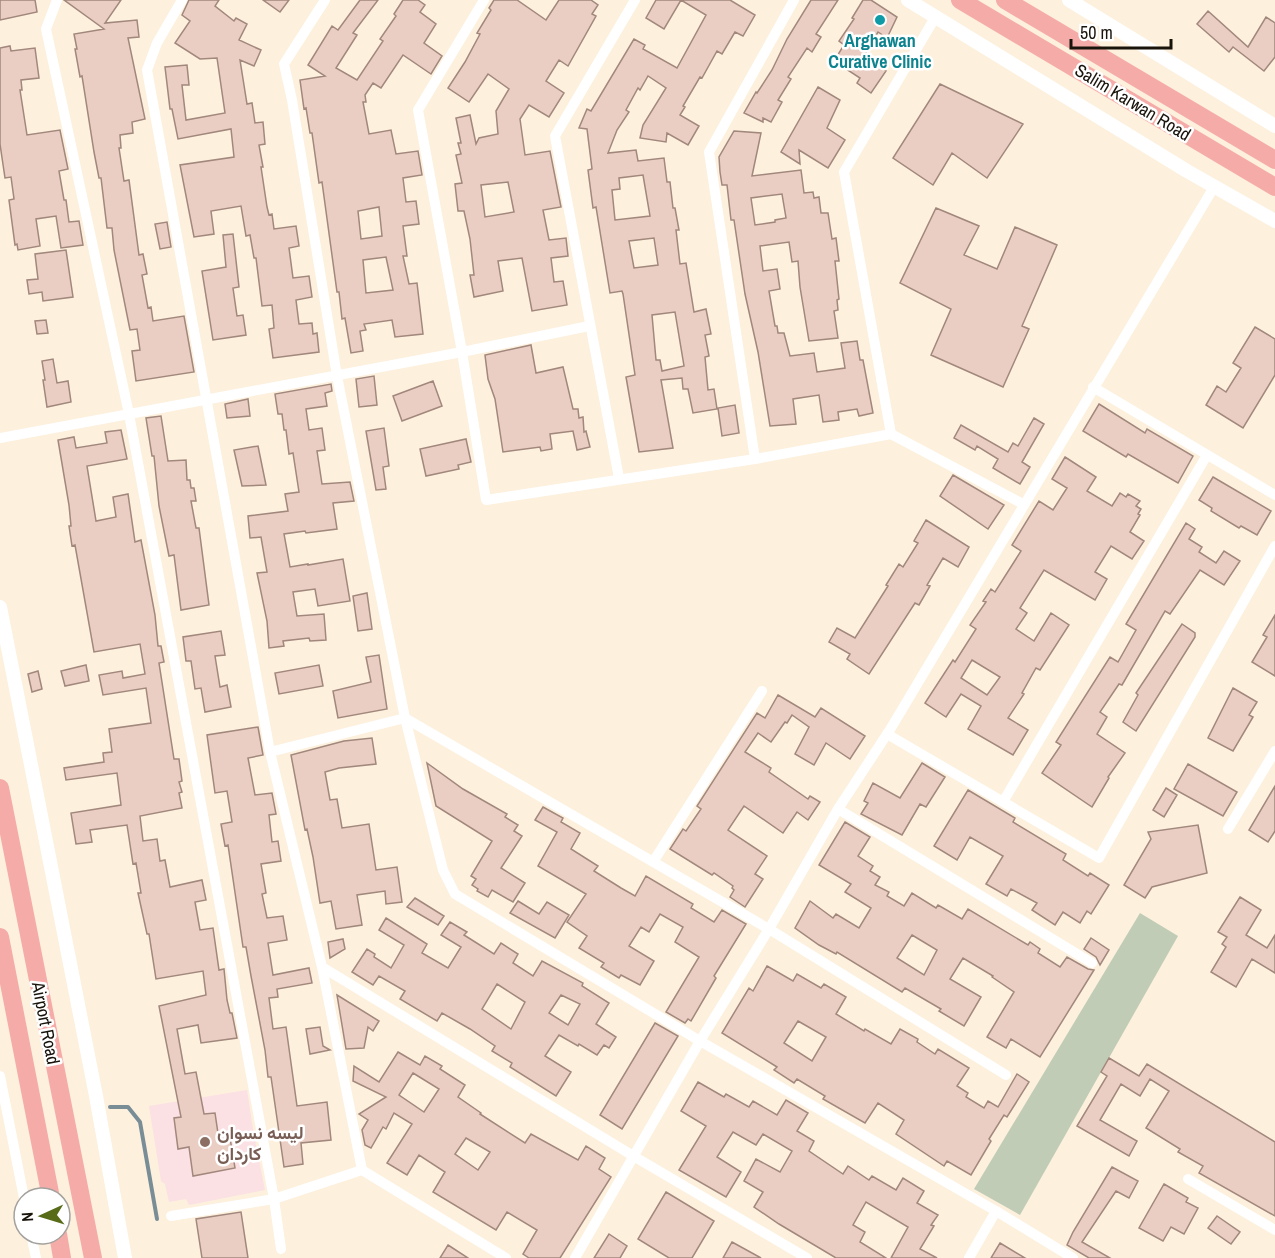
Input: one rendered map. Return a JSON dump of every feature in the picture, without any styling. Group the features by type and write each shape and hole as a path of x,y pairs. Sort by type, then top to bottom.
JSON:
{"main road":[{"name":"Salim Karwan Road","path":"960,0 1275,187"},
{"name":"Salim Karwan Road","path":"1005,0 1275,160"},
{"path":"1178,129 1193,112"},
{"name":"Airport Road","path":"0,788 93,1258"},
{"name":"Airport Road","path":"0,937 49,1186"}],"street":[{"path":"57,0 46,29 129,414 274,1199 281,1250"},
{"path":"182,0 157,43 147,70 270,752 322,967 362,1170 506,1258"},
{"path":"325,0 284,64 292,100 337,376 405,718 443,870 455,894 700,1041 996,1211 1073,1258"},
{"path":"484,0 418,110 486,500 755,459 891,434 1023,504"},
{"path":"620,478 589,326 555,136 635,0"},
{"path":"755,459 709,152 794,0"},
{"path":"908,0 1214,187 1275,221"},
{"path":"1069,0 1275,126"},
{"path":"891,434 844,172 936,16"},
{"path":"575,1258 700,1041 769,930 838,809 887,734 1214,187"},
{"path":"0,438 337,376 589,326"},
{"path":"1093,387 1272,493 1275,480"},
{"path":"1003,802 1207,455"},
{"path":"887,734 1099,858 1275,546"},
{"path":"0,607 96,1096 125,1258"},
{"path":"652,862 762,691"},
{"path":"270,752 405,718 769,930 1006,1075"},
{"path":"1228,829 1275,751"},
{"path":"838,809 1092,963"},
{"path":"322,967 635,1157 807,1258"},
{"path":"0,1076 22,1186"},
{"path":"171,1216 274,1199 362,1170"},
{"path":"1188,1179 1275,1230"},
{"path":"969,1258 996,1211"}],"shaded area":[{"name":"لیسه نسوان کاردان","path":"247,1090 265,1190 189,1205 186,1199 169,1202 165,1184 161,1181 149,1106"}],"green space":[{"path":"1140,913 1178,936 1020,1215 974,1189"}],"building":[{"path":"0,0 35,0 37,12 0,20"},
{"path":"64,0 121,0 105,23 137,20 139,37 128,38 145,119 132,122 133,133 120,135 121,148 119,148 124,181 129,180 139,255 143,254 147,274 142,275 148,308 151,307 153,321 184,316 194,372 136,381 132,351 140,350 137,329 130,330 114,250 112,228 107,228 101,178 99,178 82,76 80,77 75,49 77,49 74,34 104,29"},
{"path":"189,0 219,0 215,6 234,21 236,18 247,24 239,40 261,50 254,66 240,60 247,104 252,103 255,123 263,122 265,144 259,145 263,167 261,167 267,207 269,215 272,214 274,229 296,226 299,246 289,248 293,278 309,276 312,297 296,300 299,324 312,323 313,334 317,333 319,352 273,358 269,329 274,328 272,305 262,306 256,258 254,258 250,235 246,236 241,206 211,211 214,234 194,237 180,165 234,157 231,129 178,139 172,109 170,109 165,67 187,65 189,85 182,85 186,120 225,113 217,58 200,59 175,43 190,21 182,15"},
{"path":"263,0 289,0 280,12"},
{"path":"360,0 378,0 353,33 357,35 336,68 357,80 383,41 380,39 396,16 394,14 403,0 418,0 425,5 420,12 436,24 424,43 442,56 431,74 403,55 381,88 373,83 365,95 366,102 363,102 369,134 391,130 396,154 418,151 422,175 403,178 406,202 416,201 419,224 403,226 407,256 403,256 409,284 417,283 423,334 395,337 392,320 364,324 366,330 360,331 363,351 351,353 345,318 342,319 339,292 337,292 322,182 319,183 312,133 310,133 306,108 304,109 300,80 325,76 308,65 332,26 338,30","holes":["379,207 382,236 361,239 358,211","386,257 393,290 366,293 363,260"]},
{"path":"494,0 517,0 546,20 559,0 591,0 598,5 592,14 596,16 568,66 559,60 546,81 564,93 549,117 529,105 520,119 525,155 550,151 561,207 543,210 549,240 566,238 568,256 551,258 554,282 563,281 567,305 532,311 522,258 498,261 503,291 474,297 470,275 474,275 470,239 464,211 458,211 455,184 462,183 456,155 461,154 458,143 461,143 456,118 470,115 476,144 479,138 498,134 496,111 509,89 488,74 469,102 448,88 480,34 477,33 491,10 489,8","holes":["508,182 514,212 485,217 481,185"]},
{"path":"656,0 681,0 664,29 646,18"},
{"path":"681,0 730,0 755,15 743,36 735,32 722,54 717,51 683,106 685,107 680,115 699,126 688,145 667,133 666,142 640,138 643,125 666,88 648,76 640,90 638,88 626,110 629,112 617,130 608,153 636,150 638,161 664,158 667,182 670,182 673,208 675,208 679,230 676,230 680,264 686,263 694,312 706,309 711,334 705,335 709,356 705,357 708,390 714,389 717,409 693,413 688,389 683,389 682,378 661,380 673,448 639,452 626,377 635,375 623,294 622,291 610,293 596,207 593,208 588,170 592,169 587,129 579,128 587,109 591,111 634,39 645,45 643,49 677,68 706,15","holes":["643,175 650,216 615,220 612,190 620,189 619,178","654,238 658,265 634,268 629,241","675,312 684,366 662,371 660,360 656,360 652,315"]},
{"path":"811,0 838,0 816,34 821,37 812,52 807,48 788,77 791,79 778,100 782,102 771,122 763,118 763,122 744,113 772,70 787,39"},
{"path":"863,0 871,0 897,17 887,38 878,32 864,56 886,71 871,93 857,83 860,78 834,61 844,45 839,41 854,19 852,18"},
{"path":"1208,11 1248,47 1266,17 1275,23 1275,57 1264,71 1233,47 1229,52 1197,24"},
{"path":"10,46 11,51 35,48 39,78 21,80 22,90 20,90 27,135 60,130 68,169 59,171 64,200 66,200 69,222 79,221 83,245 61,248 56,216 36,219 40,246 18,250 17,244 15,245 9,200 14,199 11,177 5,178 0,144 0,48"},
{"path":"940,84 1023,124 987,178 952,153 933,185 893,158"},
{"path":"818,87 840,100 827,128 845,140 828,168 799,150 800,164 781,152"},
{"path":"734,131 761,133 752,176 801,170 804,193 813,192 814,198 819,197 821,213 828,213 832,239 836,238 839,261 835,261 839,299 837,300 838,310 834,311 838,338 809,341 798,261 792,262 789,242 760,246 763,271 777,269 780,289 769,291 775,326 777,326 778,333 784,333 790,356 814,353 817,372 845,368 841,343 857,341 873,413 859,416 857,409 838,412 839,420 823,422 819,395 793,399 796,424 770,426 758,352 745,294 734,220 731,220 727,185 722,185 719,157","holes":["782,194 786,218 755,225 751,198"]},
{"path":"936,208 979,226 964,255 997,269 1015,227 1057,245 1022,326 1029,329 1003,387 931,355 951,309 900,283"},
{"path":"167,222 171,247 160,249 155,224"},
{"path":"233,234 239,287 233,288 237,316 243,315 246,335 213,340 202,271 226,267 223,235"},
{"path":"66,250 73,297 43,301 42,292 29,294 27,280 38,279 35,254"},
{"path":"46,320 48,333 37,334 35,321"},
{"path":"1255,327 1275,339 1275,375 1243,428 1206,405 1217,386 1226,392 1241,368 1233,363"},
{"path":"531,345 536,373 563,367 573,409 578,409 579,418 583,417 584,432 586,431 590,447 577,450 573,431 550,434 552,449 541,451 540,447 503,452 495,399 488,379 485,355"},
{"path":"53,359 57,383 68,381 71,402 47,407 42,361"},
{"path":"374,376 377,405 359,407 356,379"},
{"path":"433,381 442,406 402,421 393,396"},
{"path":"331,384 332,391 325,393 327,406 306,409 309,430 322,428 325,450 317,451 322,484 350,482 354,501 333,503 337,529 284,534 290,567 343,559 350,601 318,606 315,589 293,592 297,616 324,614 326,640 310,641 309,638 283,641 284,646 269,648 267,621 257,573 267,572 261,537 250,538 248,516 288,511 285,494 299,492 293,453 289,454 286,430 284,430 282,414 278,414 275,394"},
{"path":"248,399 250,416 227,418 225,404"},
{"path":"1099,404 1145,433 1147,429 1193,456 1178,483 1128,454 1126,457 1083,431"},
{"path":"735,405 739,433 722,436 718,408"},
{"path":"161,416 168,461 186,460 187,480 190,480 191,488 194,488 196,501 191,501 196,528 199,528 209,605 181,610 174,555 169,556 159,506 154,456 152,456 146,418"},
{"path":"1034,418 1044,424 1022,462 1030,467 1020,484 993,468 998,459 977,446 975,450 954,438 961,425 1008,452 1013,443 1018,446"},
{"path":"384,428 389,466 383,467 386,489 376,490 366,431"},
{"path":"121,430 127,459 87,466 96,521 116,517 113,497 128,494 135,542 141,540 155,615 158,646 161,646 164,662 159,663 174,759 179,759 182,781 179,782 182,792 179,793 182,808 140,816 143,841 157,839 160,861 165,860 170,887 202,880 206,900 195,902 200,930 213,928 219,970 224,969 227,1000 237,1038 201,1043 198,1025 177,1029 185,1074 196,1072 204,1114 215,1113 219,1140 230,1138 235,1168 193,1176 189,1147 178,1149 174,1118 181,1117 159,1006 206,995 203,971 156,979 149,934 147,934 138,893 141,893 136,863 133,864 127,825 90,830 92,842 76,844 71,813 121,805 117,773 66,780 64,768 104,762 103,753 112,752 109,729 151,723 146,688 103,695 99,675 122,671 123,678 145,674 140,644 94,652 75,545 72,546 69,505 58,440 74,437 76,448 107,443 105,432"},
{"path":"466,439 471,462 458,465 459,469 426,476 420,449"},
{"path":"258,446 266,485 242,486 234,450"},
{"path":"1065,457 1096,477 1087,491 1112,506 1120,493 1126,497 1128,494 1140,501 1136,506 1141,509 1138,514 1140,515 1130,532 1144,541 1132,559 1111,546 1095,572 1107,579 1095,600 1044,570 1020,608 1027,613 1016,629 1034,641 1051,613 1069,625 1040,670 1036,668 1022,693 1024,694 1008,718 1028,730 1013,755 968,729 981,706 961,694 946,717 925,703 976,629 970,625 986,602 983,601 991,589 995,592 1021,551 1012,545 1039,501 1053,510 1067,488 1052,479","holes":["972,660 1000,677 987,695 961,678"]},
{"path":"953,475 1004,505 988,529 940,496"},
{"path":"1213,477 1271,511 1257,535 1241,526 1239,528 1211,511 1212,508 1199,500"},
{"path":"926,520 969,547 958,567 943,558 927,585 930,586 919,605 915,603 869,674 847,659 850,654 829,642 837,628 855,638 899,564 903,567 918,543 914,541"},
{"path":"1186,523 1195,529 1189,539 1202,547 1199,552 1216,563 1224,551 1240,561 1224,585 1200,570 1170,614 1165,611 1122,685 1119,684 1100,712 1107,717 1097,734 1125,753 1108,777 1092,807 1042,773 1061,745 1056,742 1110,657 1118,662 1136,630 1126,624"},
{"path":"367,593 372,629 358,631 353,596"},
{"path":"1275,615 1275,676 1252,662 1267,637 1263,635"},
{"path":"1182,624 1195,633 1195,637 1136,731 1123,722 1138,695 1136,693"},
{"path":"221,631 225,655 215,656 220,687 227,685 231,707 205,712 201,688 195,689 191,661 186,661 183,637"},
{"path":"379,655 387,709 338,718 333,691 371,682 366,657"},
{"path":"86,665 89,681 65,686 61,671"},
{"path":"319,665 323,686 279,694 275,673"},
{"path":"38,671 42,689 32,692 28,674"},
{"path":"1233,688 1257,702 1249,715 1253,717 1233,751 1208,738"},
{"path":"778,695 815,717 821,708 865,736 850,759 826,743 814,765 795,754 809,727 792,715 771,742 758,733 745,752 771,768 769,772 808,799 810,796 820,802 808,820 797,812 783,833 744,806 728,830 767,856 755,874 763,879 745,907 730,897 734,890 733,886 670,849 683,829 686,831 701,809 697,806 757,713 765,718"},
{"path":"258,727 263,755 248,758 255,795 272,793 276,814 269,815 272,842 278,841 281,861 261,864 266,893 262,894 267,918 283,916 287,940 268,943 273,975 309,968 312,983 277,989 278,997 269,998 273,1029 286,1027 297,1106 327,1102 331,1140 301,1143 303,1164 284,1167 271,1077 268,1077 246,947 243,947 228,845 225,846 221,824 232,822 227,791 215,793 207,735"},
{"path":"372,738 376,764 325,772 330,800 337,799 342,828 369,824 376,870 397,867 402,902 386,904 385,891 357,895 362,925 336,929 331,901 320,903 313,857 307,829 305,830 291,755 344,741"},
{"path":"427,763 463,789 507,814 505,817 518,825 514,831 522,836 501,868 525,883 513,902 492,890 488,897 472,885 476,879 471,876 492,841 436,806"},
{"path":"922,763 945,777 926,807 920,804 902,835 861,814 868,803 864,801 873,783 900,798"},
{"path":"1188,764 1237,792 1223,816 1174,789"},
{"path":"1275,786 1275,831 1268,842 1249,830"},
{"path":"1166,788 1177,795 1164,817 1153,810"},
{"path":"968,790 1015,818 1013,822 1066,854 1063,860 1088,876 1090,873 1109,885 1091,914 1087,911 1080,923 1063,912 1055,925 1032,910 1037,903 1011,889 1007,896 986,884 1003,856 970,837 957,860 934,846"},
{"path":"543,807 563,818 561,822 580,833 571,849 598,866 594,871 621,888 635,896 646,876 693,904 691,908 714,922 722,910 746,924 714,976 716,978 691,1021 688,1019 685,1023 666,1012 699,957 675,942 683,927 660,914 649,932 641,927 629,946 654,961 640,985 621,975 619,978 601,967 604,963 579,948 587,936 567,922 586,894 538,866 557,832 535,820"},
{"path":"845,822 870,837 858,856 873,866 870,871 880,877 875,885 889,892 887,896 904,906 912,893 936,908 938,905 962,919 968,909 1028,945 1030,942 1040,949 1038,953 1060,967 1067,957 1094,970 1040,1057 1011,1039 1006,1048 987,1037 1014,992 963,958 950,979 981,997 964,1026 939,1011 941,1009 905,988 902,992 837,952 836,954 819,945 795,928 810,901 833,918 836,914 859,928 871,908 845,892 851,884 819,865","holes":["912,935 937,950 924,975 897,958"]},
{"path":"1198,825 1207,873 1152,887 1145,898 1124,885 1151,839 1148,832"},
{"path":"1240,897 1261,910 1246,935 1267,948 1275,935 1275,973 1252,959 1236,987 1211,972 1226,947 1222,944 1227,937 1218,932"},
{"path":"415,898 444,916 438,925 407,907"},
{"path":"518,901 539,914 547,902 569,915 555,938 510,913"},
{"path":"386,918 427,944 422,953 448,968 461,947 441,935 450,922 467,932 464,935 494,954 501,943 518,954 513,963 533,976 542,961 583,983 582,986 609,1003 596,1024 616,1037 609,1048 604,1045 597,1055 559,1035 545,1056 571,1072 556,1096 510,1067 512,1063 492,1051 495,1046 470,1029 442,1013 437,1021 400,999 405,991 379,976 373,985 352,972 367,949 375,954 374,957 391,968 404,945 379,930","holes":["497,984 525,1002 511,1029 482,1009","561,995 580,1004 568,1025 549,1013"]},
{"path":"1091,938 1109,950 1100,965 1096,957 1084,949"},
{"path":"343,939 345,949 330,958 328,942"},
{"path":"767,966 793,981 797,974 821,988 824,984 846,997 836,1014 864,1031 865,1029 891,1044 900,1029 918,1039 917,1042 935,1054 938,1049 969,1068 957,1086 968,1093 966,1097 984,1108 988,1101 998,1107 1017,1074 1029,1082 1007,1117 1004,1115 989,1139 991,1141 971,1175 947,1161 944,1166 896,1134 904,1120 878,1103 865,1123 823,1099 825,1096 797,1079 794,1083 774,1070 777,1067 722,1033 749,988 753,991","holes":["798,1021 826,1037 812,1061 784,1043"]},
{"path":"337,995 379,1021 373,1031 368,1027 364,1048 346,1049"},
{"path":"655,1023 678,1036 622,1129 600,1115"},
{"path":"320,1027 323,1046 330,1050 310,1054 306,1029"},
{"path":"398,1052 420,1065 425,1056 442,1066 440,1069 465,1085 458,1097 525,1143 531,1134 578,1160 586,1146 605,1158 599,1169 611,1177 560,1258 529,1258 523,1254 537,1230 507,1212 496,1230 433,1192 445,1172 419,1155 407,1175 387,1163 412,1124 394,1113 386,1129 383,1127 371,1148 365,1145 362,1130 368,1120 359,1114 386,1097 353,1081 354,1066 379,1082","holes":["413,1073 439,1089 424,1112 399,1095","466,1138 490,1152 478,1170 455,1154"]},
{"path":"1109,1058 1139,1076 1147,1064 1275,1142 1275,1216 1199,1173 1203,1166 1178,1152 1180,1149 1146,1128 1169,1091 1150,1079 1140,1096 1121,1084 1100,1120 1137,1141 1129,1156 1077,1126 1107,1076 1101,1072"},
{"path":"698,1082 724,1097 726,1094 749,1107 753,1101 777,1115 786,1100 808,1113 797,1131 814,1141 809,1151 843,1174 848,1166 869,1180 872,1176 896,1190 903,1178 924,1191 917,1203 938,1215 920,1249 937,1258 891,1258 908,1227 866,1202 853,1225 865,1232 860,1242 886,1258 836,1258 754,1207 763,1192 744,1181 756,1159 780,1172 792,1151 763,1134 756,1145 733,1132 717,1157 741,1172 726,1197 679,1170 706,1126 681,1111"},
{"path":"1112,1167 1138,1181 1129,1198 1116,1191 1082,1242 1110,1258 1089,1258 1067,1245"},
{"path":"1164,1184 1188,1198 1186,1202 1198,1208 1184,1234 1171,1227 1163,1241 1139,1228"},
{"path":"666,1192 714,1221 692,1258 669,1258 638,1239"},
{"path":"241,1212 248,1258 202,1258 196,1219"},
{"path":"1217,1216 1240,1232 1231,1244 1208,1228"},
{"path":"609,1234 627,1246 620,1258 594,1258"},
{"path":"732,1242 761,1258 723,1258"},
{"path":"1000,1243 1025,1258 991,1258"},
{"path":"448,1245 468,1258 440,1258"}],"waterway":[{"path":"110,1107 128,1107 140,1122 157,1219"}],"place":[{"name":"Arghawan Curative Clinic","path":"880,20"},
{"name":"لیسه نسوان کاردان","path":"205,1142"}]}
